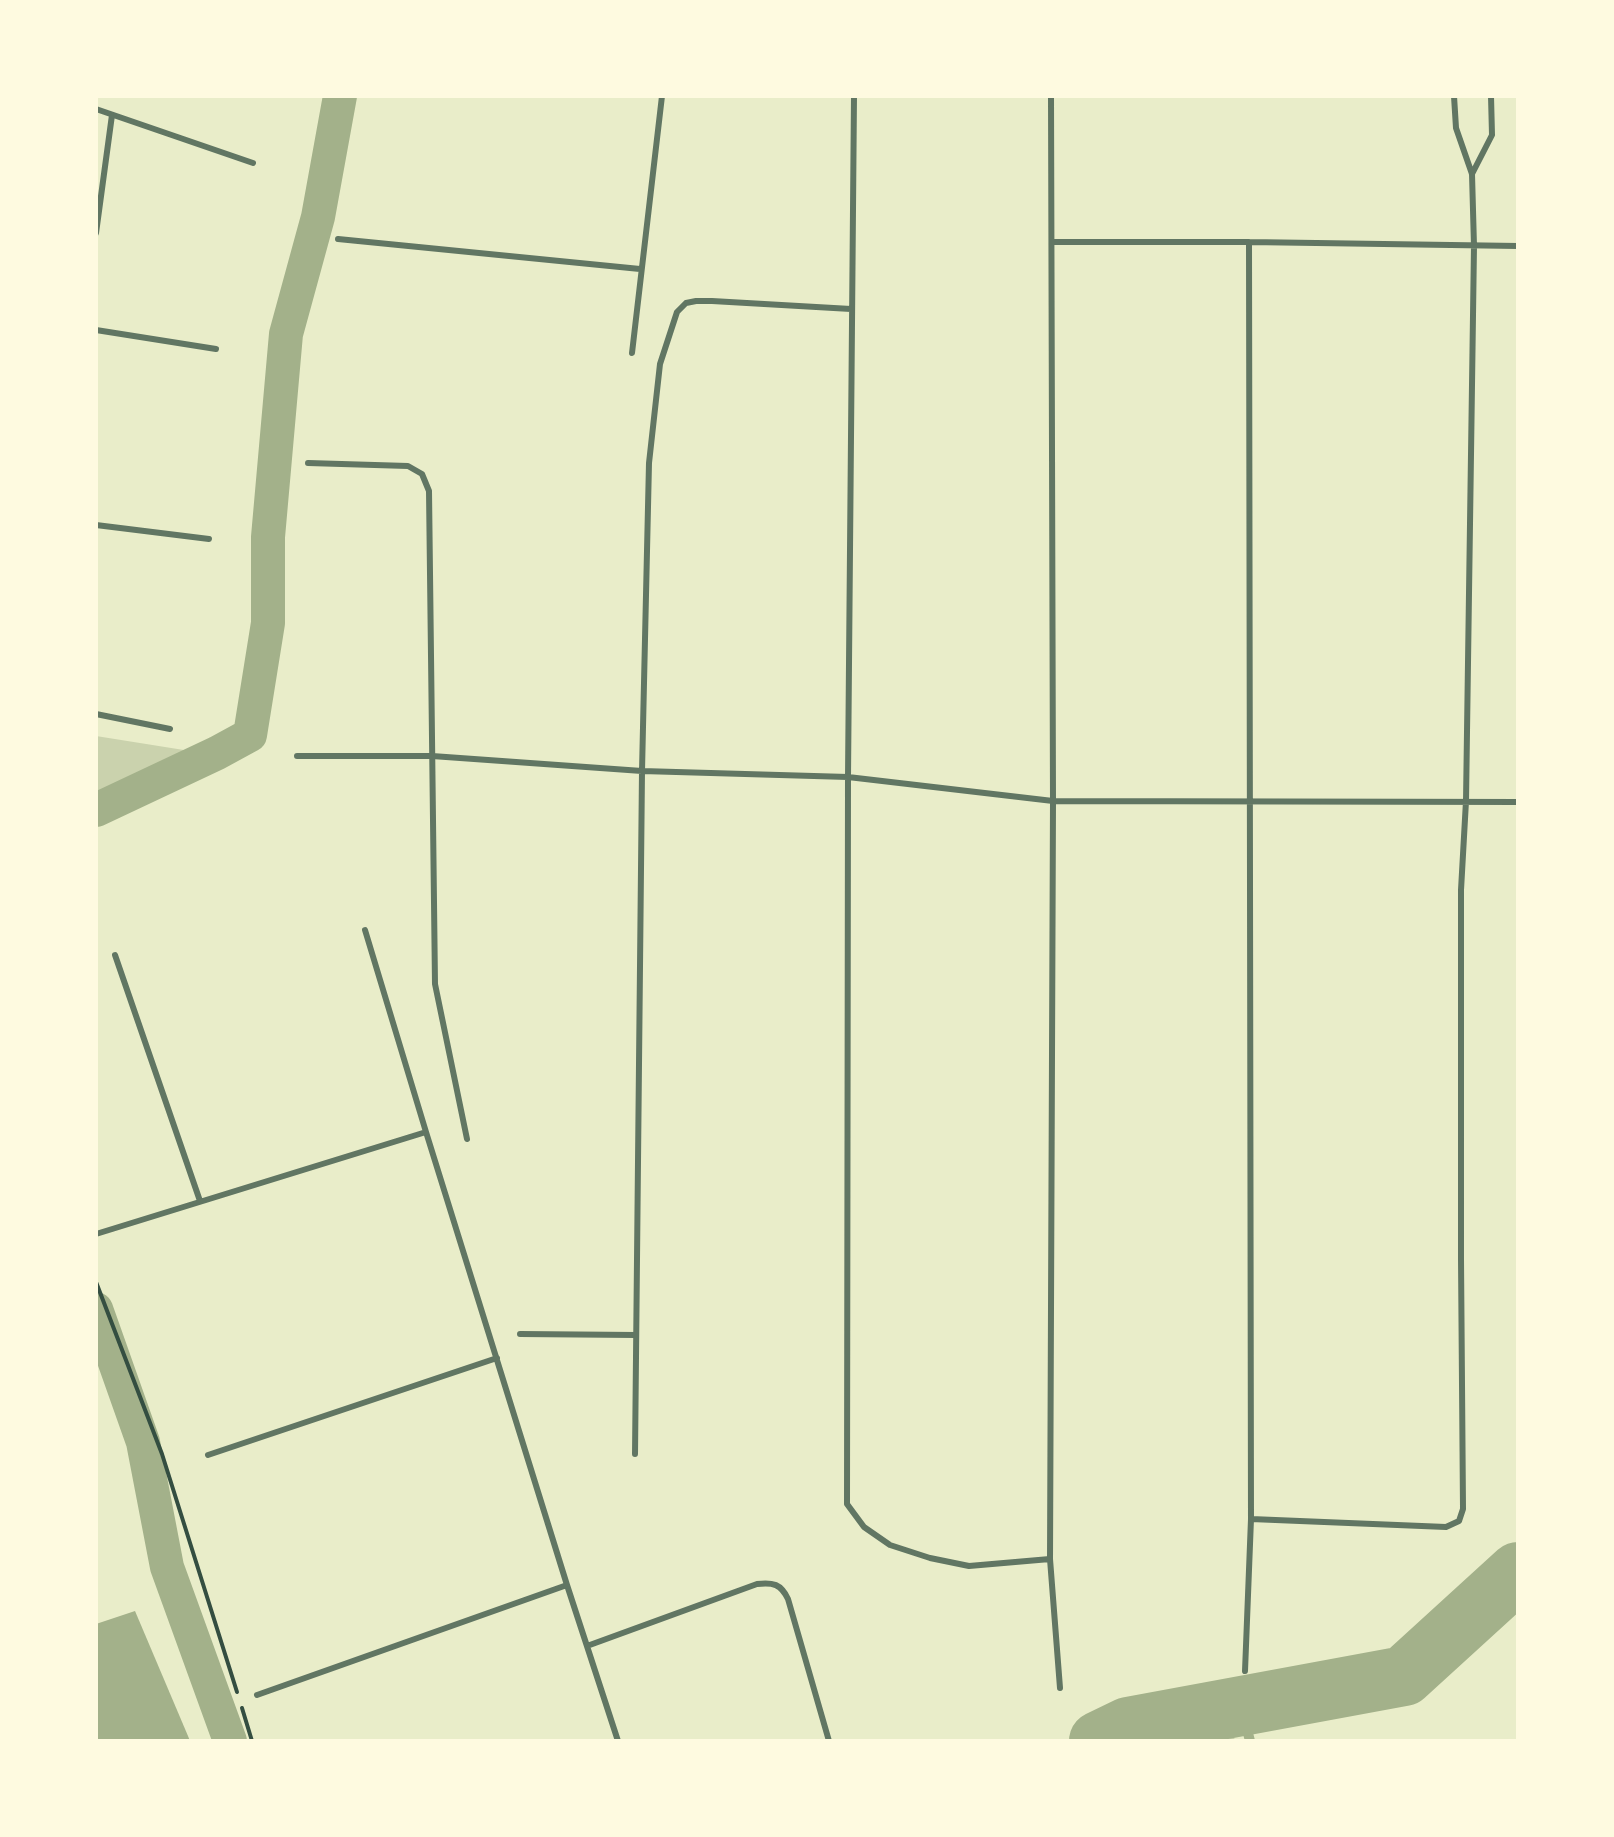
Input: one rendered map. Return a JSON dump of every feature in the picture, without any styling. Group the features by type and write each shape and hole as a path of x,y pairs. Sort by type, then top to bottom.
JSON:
{"street":[{"path":"632,352 662,96"},
{"path":"854,96 848,777 847,1504 864,1527 890,1545 930,1558 969,1566 1050,1559"},
{"path":"1051,96 1053,801 1050,1559 1060,1689"},
{"path":"1251,1520 1446,1527 1459,1521 1464,1509 1461,926 1466,801 1474,246 1472,174 1456,128 1454,96"},
{"path":"1472,174 1492,135 1491,96"},
{"path":"96,109 253,163"},
{"path":"96,233 112,115"},
{"path":"338,239 640,269"},
{"path":"1052,242 1518,246"},
{"path":"1245,1671 1251,1520 1249,242"},
{"path":"634,1454 642,771 649,463 660,364 677,312 686,303 696,300 851,309"},
{"path":"96,330 216,349"},
{"path":"308,463 408,466 422,474 429,491 435,984 467,1139"},
{"path":"96,525 209,539"},
{"path":"96,714 170,729"},
{"path":"297,756 432,756 642,771 848,777 1053,801 1518,802"},
{"path":"366,930 426,1132 618,1741"},
{"path":"115,955 200,1202"},
{"path":"96,1234 426,1132"},
{"path":"520,1334 636,1335"},
{"path":"208,1455 497,1358"},
{"path":"587,1646 757,1584 777,1584 788,1599 829,1741"},
{"path":"257,1695 567,1585"}],"path":[{"path":"96,1282 162,1454 238,1697"},
{"path":"242,1708 252,1741"}],"shaded area":[{"path":"96,736 190,751 96,794"},
{"path":"135,1611 190,1741 96,1741 96,1624"},
{"path":"1230,1721 1235,1741 1139,1741 1151,1734"}],"waterway":[{"path":"96,810 250,735 268,623 268,537 286,334 318,217 340,96"},
{"path":"96,1309 143,1442 167,1567 230,1741"},
{"path":"1099,1741 1128,1727 1404,1676 1518,1572"},
{"path":"1241,1706 1250,1741"}]}
